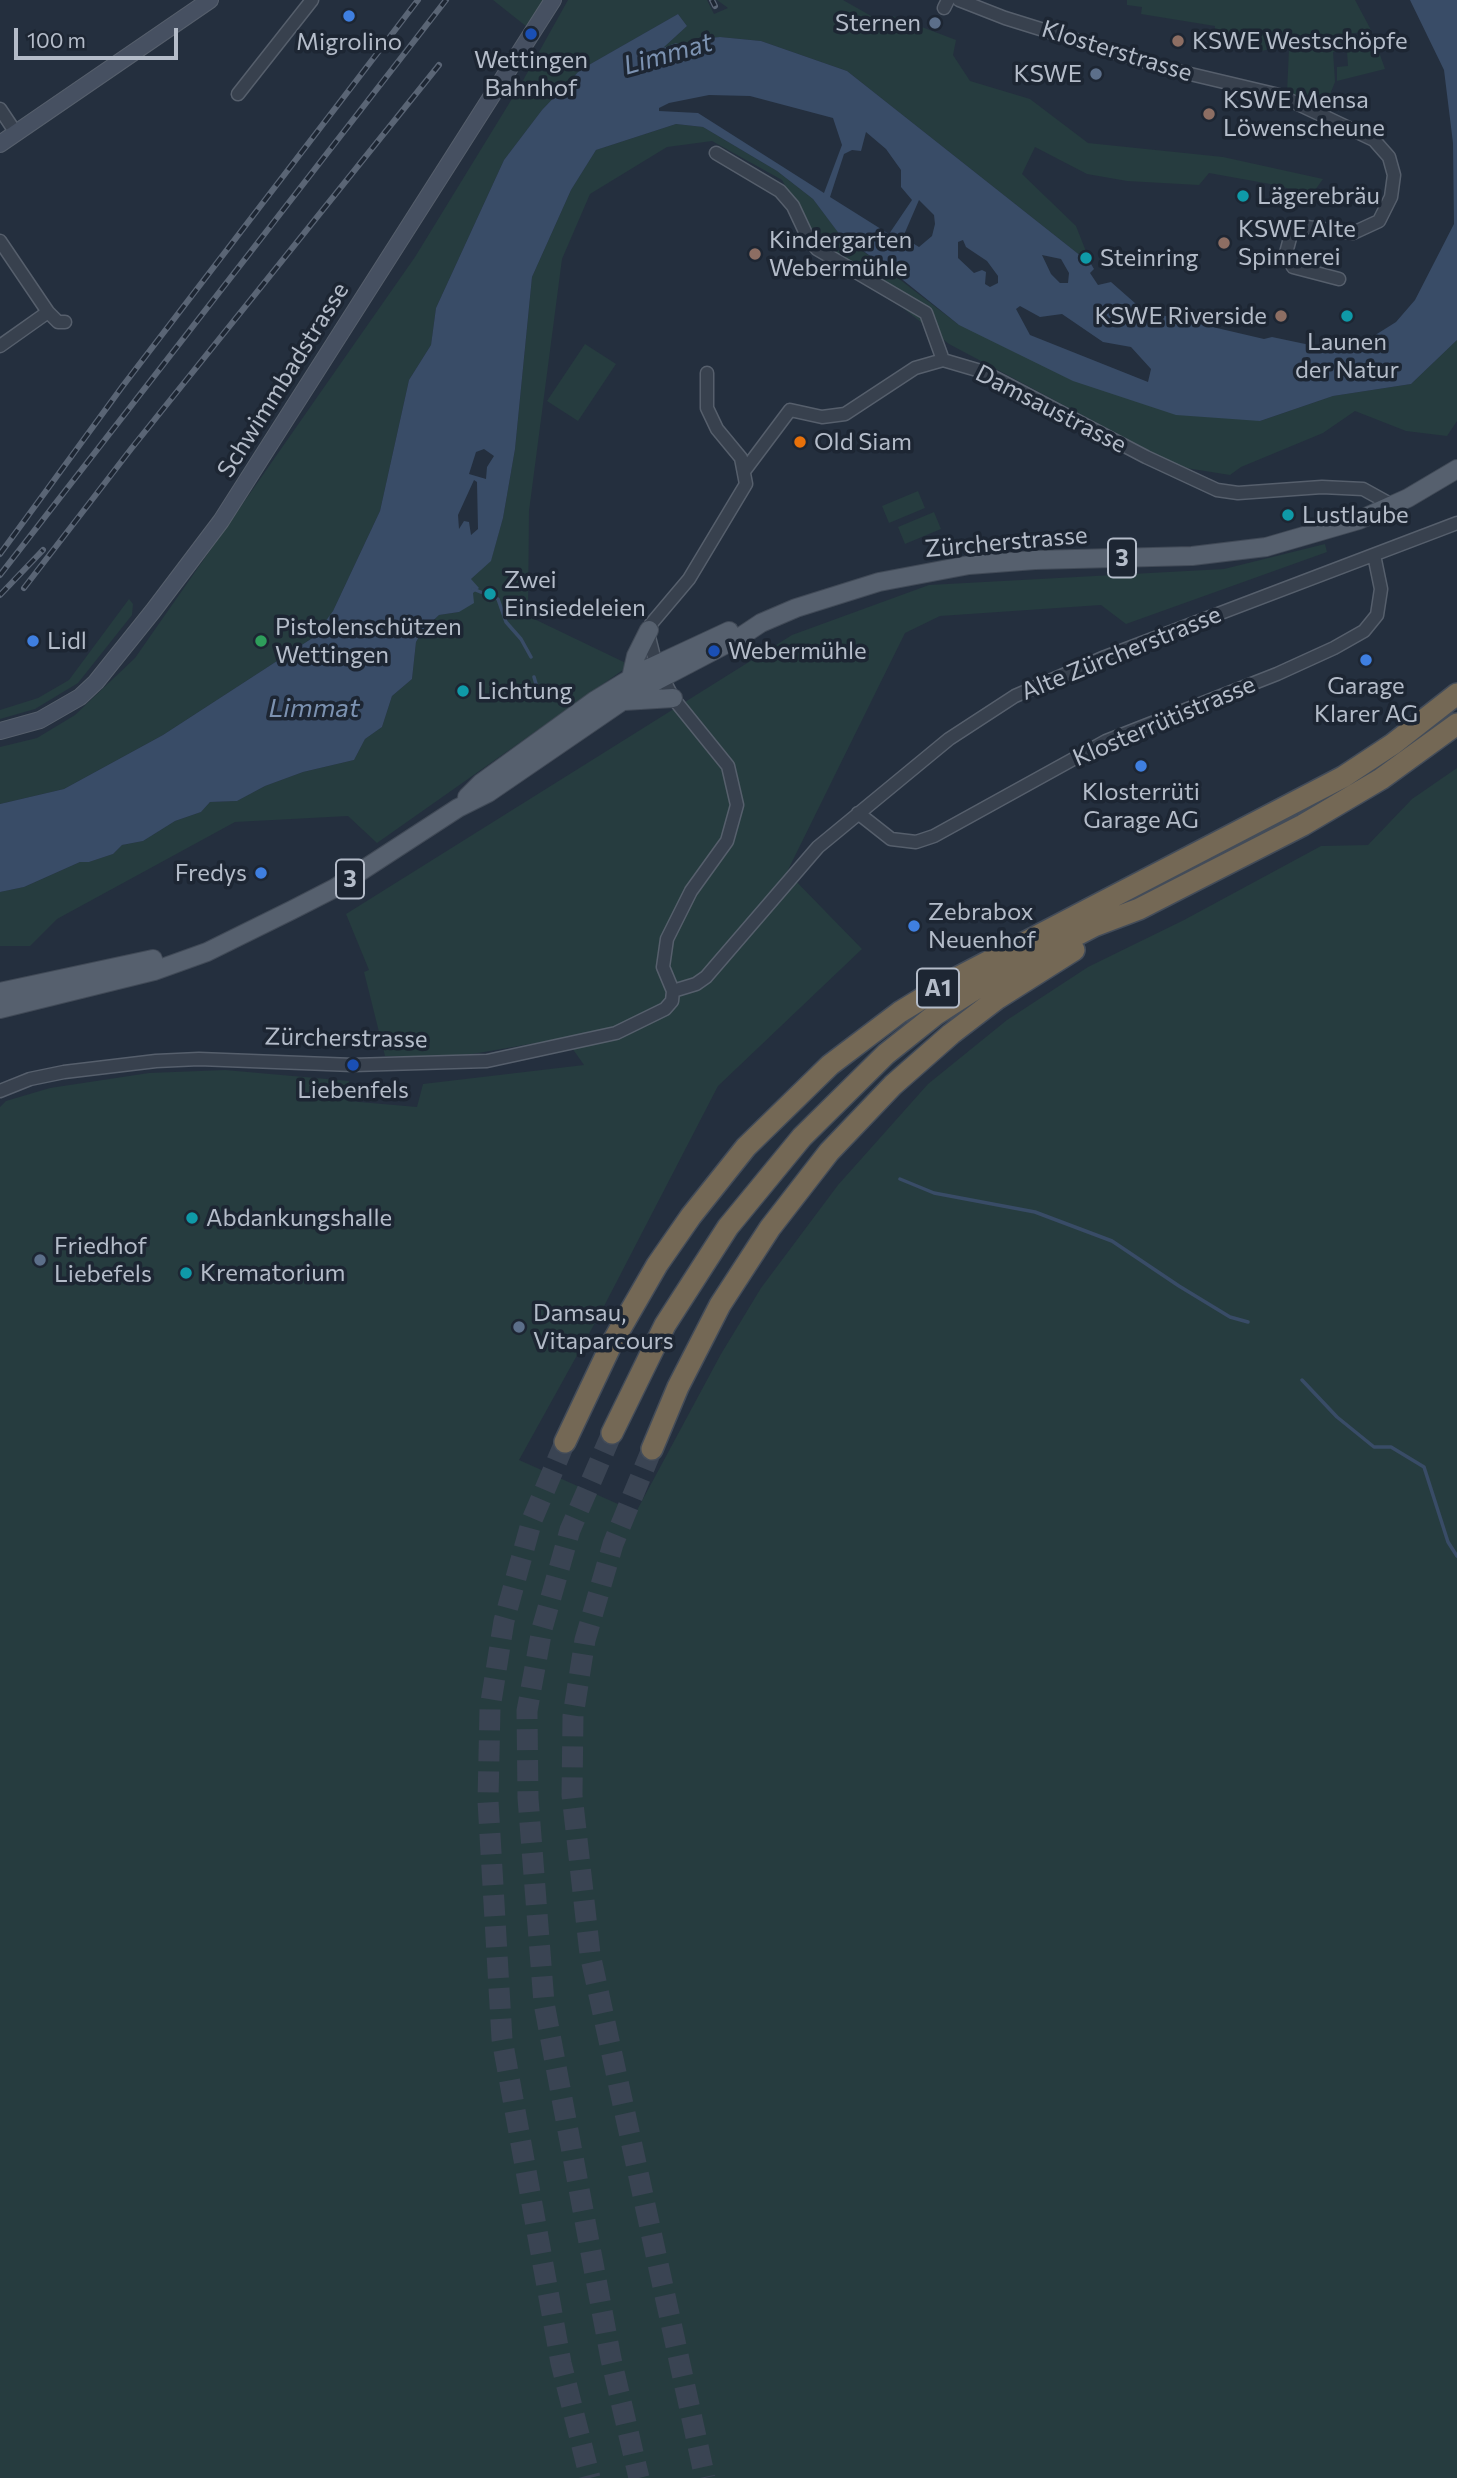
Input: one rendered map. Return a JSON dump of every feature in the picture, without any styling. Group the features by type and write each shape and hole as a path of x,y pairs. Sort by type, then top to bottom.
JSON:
{"highway":[{"name":"A1","path":"565,1442 617,1334 691,1216 767,1125 830,1065 901,1012 959,976 1343,776 1409,733 1457,694"},
{"name":"A1","path":"652,1449 691,1359 736,1279 788,1203 843,1136 893,1085 974,1016 1139,909 1346,801 1406,763 1457,724"},
{"name":"A1","path":"612,1433 660,1334 712,1251 776,1166 841,1095 910,1034 960,998 1094,926 1139,909"}],"main road":[{"path":"0,144 210,0"},
{"name":"Schwimmbadstrasse","path":"0,731 40,720 80,697 96,682 153,611 220,521 553,0"},
{"name":"Zürcherstrasse","path":"659,671 740,637 761,623 836,594 927,571 1020,561 1182,556 1248,550 1319,534 1392,505 1457,469"},
{"path":"631,678 636,656 649,630"},
{"name":"3","path":"458,808 481,783 583,709 631,678 659,671"},
{"name":"3","path":"0,1009 155,971 207,952 234,936 335,888 458,808 488,793 621,701 659,671"},
{"path":"621,701 673,698"},
{"name":"3","path":"0,992 101,972 234,936"}],"street":[{"path":"238,94 312,0"},
{"name":"Klosterstrasse","path":"959,0 1169,69 1279,95 1374,139 1389,157 1394,175 1391,197 1379,221 1353,233 1294,227 1286,253 1293,267 1339,279"},
{"path":"0,109 16,133"},
{"path":"716,153 780,191 793,206 808,238 817,249 926,313 943,360"},
{"path":"2,249 48,312 58,322 65,322"},
{"path":"0,346 48,312"},
{"name":"Damsaustrasse","path":"745,470 789,410 822,417 845,414 915,368 943,360 984,372 1217,490 1238,493 1322,487 1363,489 1392,505"},
{"path":"673,992 663,967 667,939 691,891 727,841 737,804 734,781 724,758 673,698 659,671 649,630 689,579 746,484 741,458 717,429 707,408 707,373"},
{"name":"Alte Zürcherstrasse","path":"673,992 696,984 706,977 792,874 858,813 966,727 1015,696 1105,657 1457,523"},
{"name":"Klosterrütistrasse","path":"858,813 891,839 916,842 934,836 1107,741 1278,674 1334,648 1364,631 1377,615 1381,589 1374,555"},
{"name":"Zürcherstrasse","path":"0,1091 30,1079 64,1072 167,1060 353,1065 458,1065 487,1061 616,1033 665,1009 672,1001 673,992"}],"green space":[{"path":"493,0 545,0 527,27"},
{"path":"568,0 707,0 714,14 728,8 717,0 843,0 887,25 893,16 956,40 953,55 970,81 1030,99 1088,143 1223,157 1323,179 1310,197 1281,186 1209,173 1199,185 1127,181 1087,174 1035,147 1022,174 1076,226 1091,264 847,71 761,41 720,37 701,39 683,47 663,48 687,26 678,14 580,70 542,110 504,160 436,308 431,345 409,380 380,511 333,611 314,637 163,735 64,789 0,804 0,747 37,738 75,715 135,658 415,257 521,84"},
{"path":"1127,0 1355,0 1371,30 1261,51 1245,40 1214,34 1215,26 1141,14 1142,7 1127,5"},
{"path":"1372,32 1385,69 1337,81 1337,67 1348,66 1347,51 1333,52 1335,82 1324,109 1287,93 1289,49 1334,41 1335,46 1335,40"},
{"path":"676,124 703,127 777,171 813,199 838,232 959,325 1260,421 1333,396 1411,384 1457,340 1457,421 1447,436 1406,431 1355,411 1323,433 1241,467 1230,475 1180,467 949,344 813,238 782,180 712,141 667,147 590,194 562,259 529,511 528,616 630,665 377,843 348,816 235,822 57,919 30,946 0,946 0,892 24,887 80,862 89,862 113,854 122,845 143,841 175,821 201,812 210,802 237,801 265,786 303,772 354,760 365,739 382,727 392,696 412,679 416,642 423,630 439,615 459,612 471,579 491,560 503,518 515,449 532,277 571,190 596,150"},
{"path":"585,344 616,364 578,421 547,401"},
{"path":"918,491 925,508 889,523 882,506"},
{"path":"934,512 941,529 905,544 898,527"},
{"path":"1325,544 1327,552 1126,624 1101,605 940,616 905,633 787,872 862,949 718,1086 601,1312 519,1460 636,1512 721,1354 761,1288 838,1185 928,1084 1007,1020 1088,967 1184,920 1321,846 1368,845 1412,799 1457,768 1457,2478 0,2478 0,1107 6,1101 50,1088 149,1073 225,1070 349,1081 348,1101 417,1107 423,1084 584,1065 565,1038 461,1056 385,1056 364,972 369,970 346,914 792,635 929,585 1224,569"},
{"path":"129,599 133,604 132,615 78,683 35,709 0,719 0,710 38,698 69,680"}],"water":[{"name":"Limmat","path":"1410,0 1457,0 1457,340 1411,384 1333,396 1260,421 1176,415 1073,381 959,325 893,272 859,248 849,247 813,199 777,171 703,127 676,124 596,150 571,190 532,277 515,449 503,518 491,561 471,579 479,588 473,593 474,603 459,612 439,615 423,630 416,642 412,679 392,696 382,727 365,739 354,760 303,772 265,786 237,801 210,802 201,812 175,821 143,841 122,845 113,854 89,862 80,862 24,887 0,892 0,804 64,789 163,735 314,637 333,611 380,511 409,380 431,345 436,308 504,160 542,110 580,70 678,14 687,26 663,48 676,43 683,47 701,39 720,37 761,41 847,71 1091,264 1094,269 1090,273 1098,285 1111,282 1144,311 1320,349 1369,339 1396,322 1415,300 1454,224 1453,143 1444,70","holes":["709,95 750,96 833,118 842,145 824,193 698,113 659,111 659,108 669,103","866,132 886,149 901,170 901,187 912,200 889,234 830,197 844,154 852,150 861,151","919,200 934,215 935,224 932,236 919,247 903,237","963,240 966,247 987,261 998,276 998,283 990,287 985,284 986,272 982,270 974,273 958,258 958,242","1042,255 1061,259 1069,273 1068,283 1060,283 1051,274","1020,306 1040,317 1062,314 1103,342 1131,347 1151,369 1148,382 1030,335 1016,309","484,449 494,456 487,467 486,479 469,474 476,452","474,480 477,482 478,529 471,535 469,522 464,521 459,529 458,515"]}],"waterway":[{"path":"473,589 498,599 506,622 521,639 531,657"},
{"path":"534,677 539,694"},
{"path":"900,1179 934,1193 1035,1212 1112,1241 1230,1317 1248,1322"},
{"path":"1302,1380 1337,1417 1374,1447 1391,1447 1424,1467 1448,1542 1457,1556"}],"tunnel":[{"path":"612,1433 570,1530 542,1629 527,1711 528,1798 544,2003 611,2359 639,2478"},
{"path":"565,1442 532,1520 504,1621 490,1708 488,1801 502,2039 561,2363 590,2478"},
{"path":"652,1449 613,1544 585,1640 573,1716 572,1795 590,1954 705,2478"}],"railway":[{"path":"0,554 122,387 418,0"},
{"path":"0,575 446,0"},
{"path":"712,0 715,6"},
{"path":"24,588 131,449 439,65"},
{"path":"0,595 43,550"}],"place":[{"name":"Migrolino","path":"349,16"},
{"name":"Sternen","path":"935,23"},
{"name":"Wettingen Bahnhof","path":"531,34"},
{"name":"KSWE Westschöpfe","path":"1178,41"},
{"name":"KSWE","path":"1096,74"},
{"name":"KSWE Mensa Löwenscheune","path":"1209,114"},
{"name":"Lägerebräu","path":"1243,196"},
{"name":"KSWE Alte Spinnerei","path":"1224,243"},
{"name":"Kindergarten Webermühle","path":"755,254"},
{"name":"Steinring","path":"1086,258"},
{"name":"KSWE Riverside","path":"1281,316"},
{"name":"Launen der Natur","path":"1347,316"},
{"name":"Old Siam","path":"800,442"},
{"name":"Lustlaube","path":"1288,515"},
{"name":"Zwei Einsiedeleien","path":"490,594"},
{"name":"Lidl","path":"33,641"},
{"name":"Pistolenschützen Wettingen","path":"261,641"},
{"name":"Webermühle","path":"714,651"},
{"name":"Garage Klarer AG","path":"1366,660"},
{"name":"Lichtung","path":"463,691"},
{"name":"Klosterrüti Garage AG","path":"1141,766"},
{"name":"Fredys","path":"261,873"},
{"name":"Zebrabox Neuenhof","path":"914,926"},
{"name":"Liebenfels","path":"353,1065"},
{"name":"Abdankungshalle","path":"192,1218"},
{"name":"Friedhof Liebefels","path":"40,1260"},
{"name":"Krematorium","path":"186,1273"},
{"name":"Damsau, Vitaparcours","path":"519,1327"}]}
